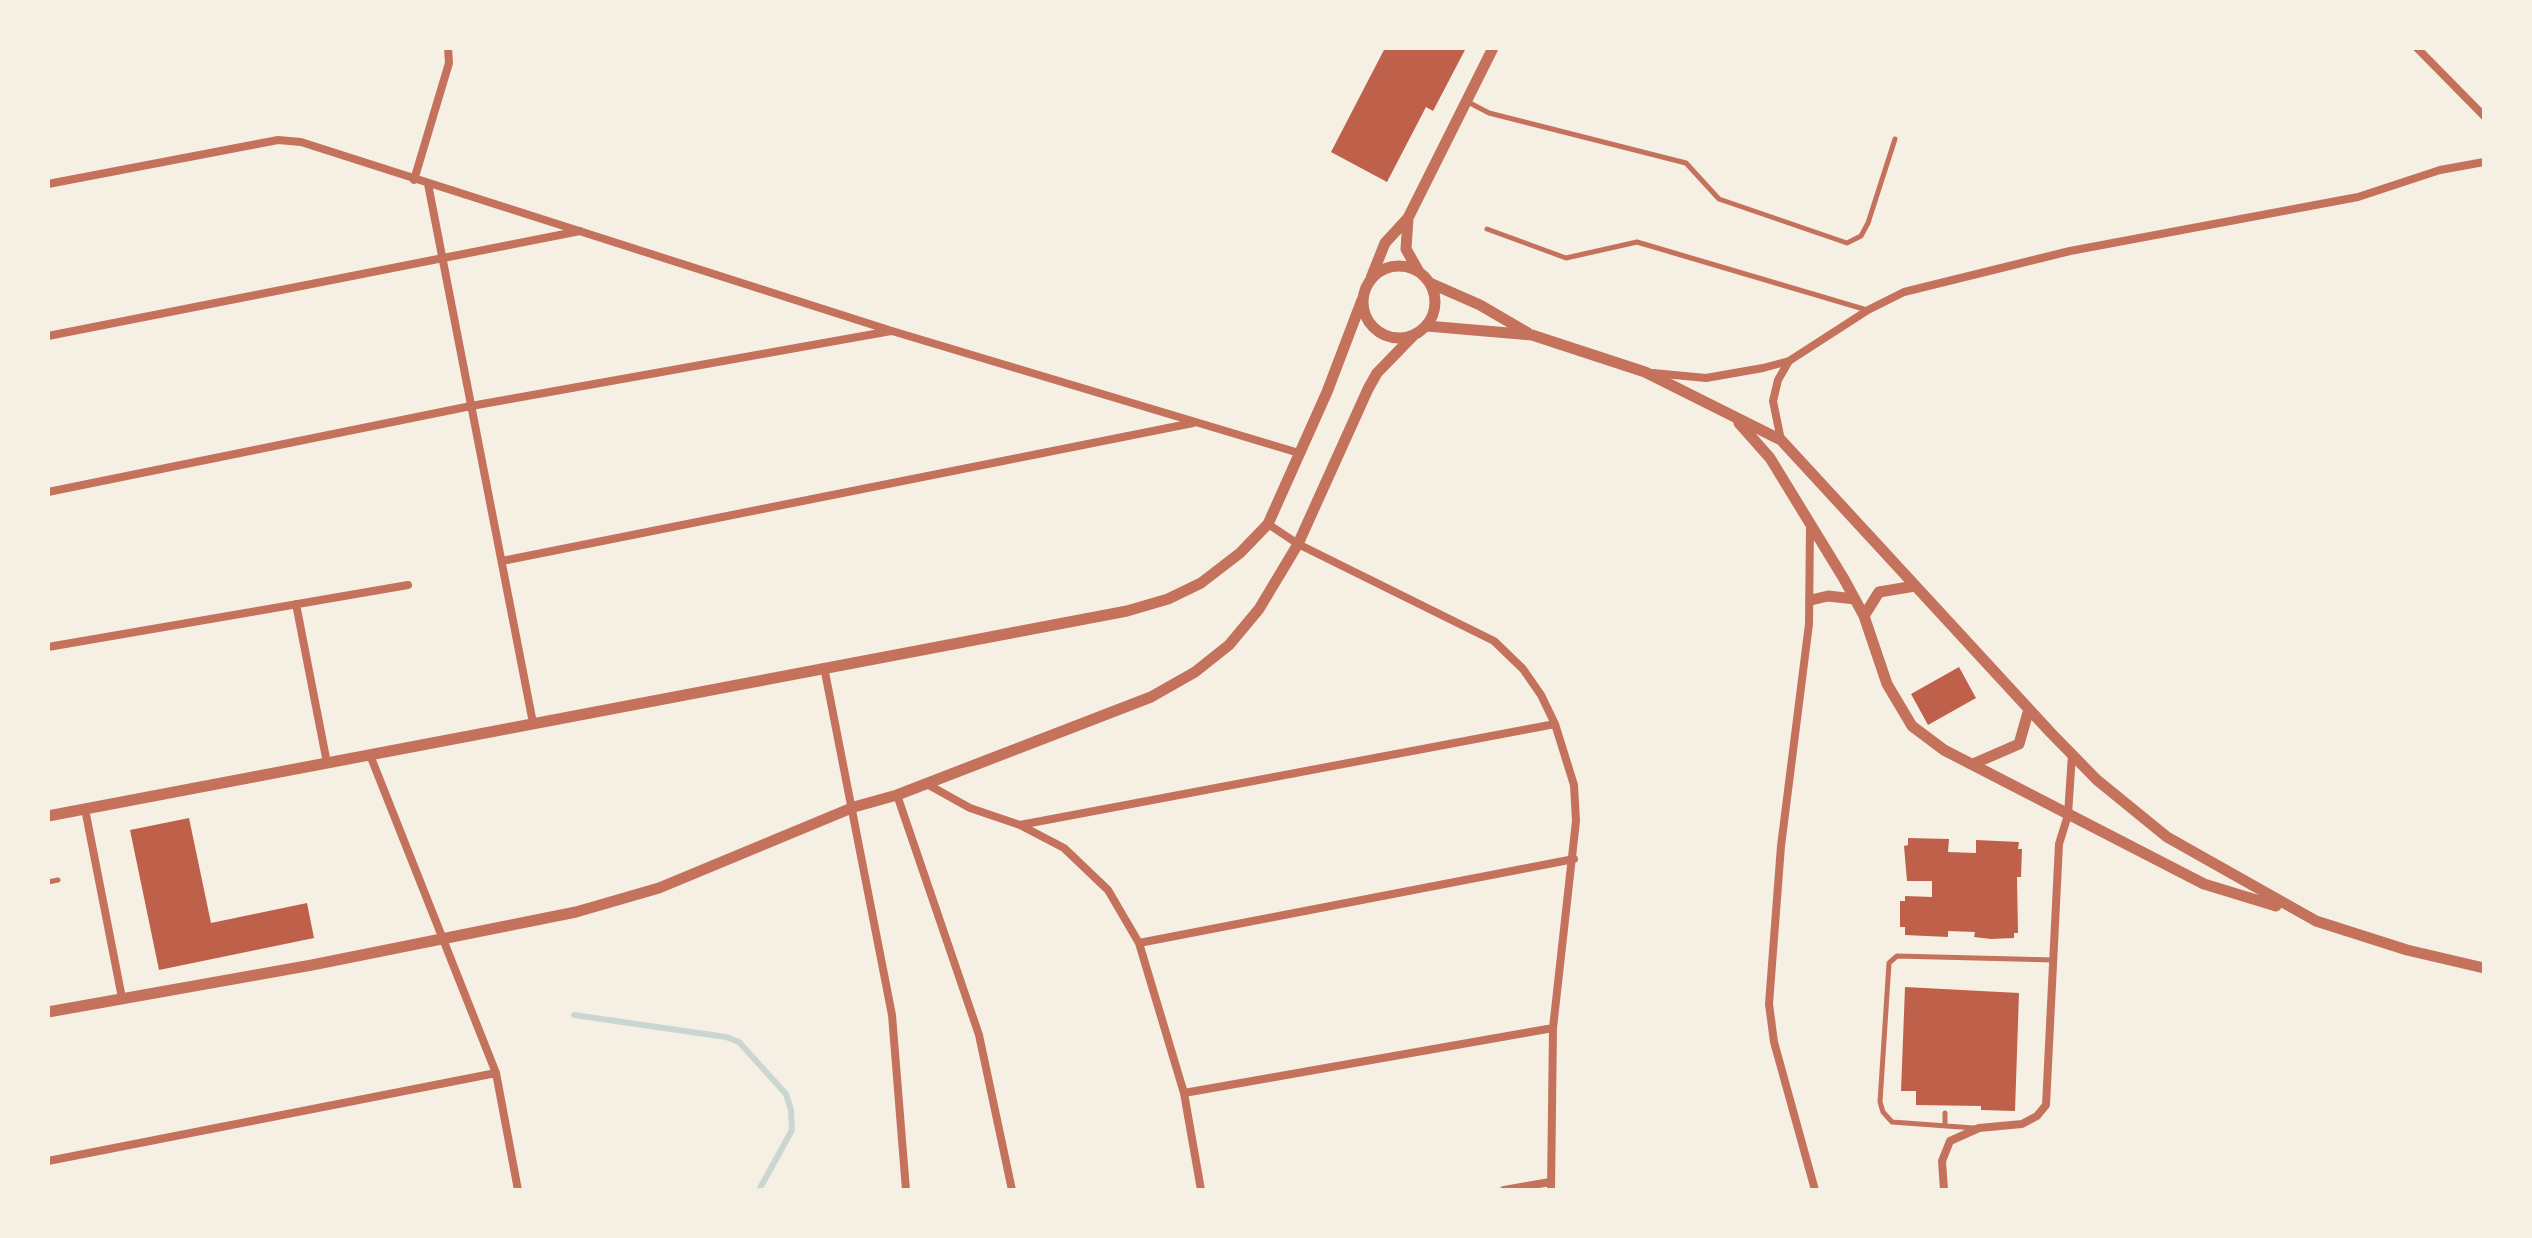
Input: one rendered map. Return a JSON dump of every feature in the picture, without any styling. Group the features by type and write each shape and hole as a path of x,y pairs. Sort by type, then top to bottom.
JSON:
{"street":[{"path":"414,180 449,63 448,48"},
{"path":"48,816 1127,611 1168,599 1201,583 1240,553 1268,524 1385,243 1408,218 1493,48"},
{"path":"2417,48 2484,116"},
{"path":"48,184 289,140 892,331 1299,453"},
{"path":"1645,372 1706,378 1789,361 1868,310 1904,292 2054,255 2358,197 2440,170 2484,162"},
{"path":"428,184 533,723"},
{"path":"1408,218 1406,249 1419,272 1430,283 1480,305 1532,335 1645,372 1781,440 2097,780 2167,837 2296,912"},
{"path":"48,336 581,231"},
{"path":"1369,283 1376,273 1390,267 1405,266 1419,272"},
{"path":"48,1012 312,965 576,912 659,888 854,807 897,795 1094,722 1151,697 1195,672 1239,633 1259,609 1298,544 1377,373 1427,326 1434,313 1436,297 1430,283"},
{"path":"1362,300 1364,315 1373,328 1385,337 1400,339 1413,336"},
{"path":"1427,326 1532,335"},
{"path":"48,490 471,406 892,331"},
{"path":"1781,440 1773,401 1778,380 1789,361"},
{"path":"1736,420 1770,458 1855,599 1864,616 1887,684 1906,718 1935,744 2204,884 2407,950 2484,968"},
{"path":"502,561 1193,423"},
{"path":"1810,521 1811,600 1781,846 1769,1004 1774,1042 1815,1190"},
{"path":"1268,524 1298,544 1494,641 1523,669 1541,695 1555,724 1574,785 1574,859 1553,1028 1550,1186 1504,1190"},
{"path":"48,647 408,585"},
{"path":"1864,616 1879,592 1915,586"},
{"path":"1811,600 1828,596 1855,599"},
{"path":"296,604 327,763"},
{"path":"824,667 854,807 892,1015 906,1190"},
{"path":"1973,764 2003,754 2019,744 2029,709"},
{"path":"1020,825 1555,724"},
{"path":"1944,1190 1943,1150 1950,1141 1979,1128 2022,1124 2037,1116 2046,1105 2059,844 2068,815 2072,754"},
{"path":"370,755 496,1073 518,1190"},
{"path":"925,783 970,808 1020,825 1064,848 1108,890 1139,943 1184,1093 1201,1190"},
{"path":"897,795 979,1035 1012,1190"},
{"path":"85,809 122,998"},
{"path":"1139,943 1574,859"},
{"path":"1184,1093 1553,1028"},
{"path":"48,1161 496,1073"}],"lane":[{"path":"1467,102 1489,113 1686,163 1719,199 1847,243 1861,236 1868,223 1895,139"},
{"path":"1487,229 1566,258 1637,242 1868,310"},
{"path":"48,882 58,880"},
{"path":"1979,1128 1892,1122 1883,1112 1880,1102 1889,963 1897,956 2054,960"},
{"path":"1945,1113 1945,1126"}],"building":[{"path":"1385,48 1466,48 1433,111 1426,107 1387,182 1331,152"},
{"path":"1959,667 1976,698 1928,725 1911,694"},
{"path":"189,818 211,923 307,903 314,938 159,970 130,830"},
{"path":"1908,838 1949,839 1948,852 1976,853 1976,840 2019,842 2018,849 2022,849 2021,877 2017,877 2018,933 2014,933 2014,938 1991,939 1974,937 1975,932 1948,931 1948,937 1905,935 1905,927 1900,927 1900,901 1905,901 1905,896 1932,897 1932,881 1907,881 1904,846 1908,845"},
{"path":"1905,987 2019,993 2015,1111 1981,1110 1981,1106 1916,1105 1916,1091 1901,1091"}],"waterway":[{"path":"574,1015 726,1037 739,1042 786,1094 791,1110 792,1130 759,1190"}]}
